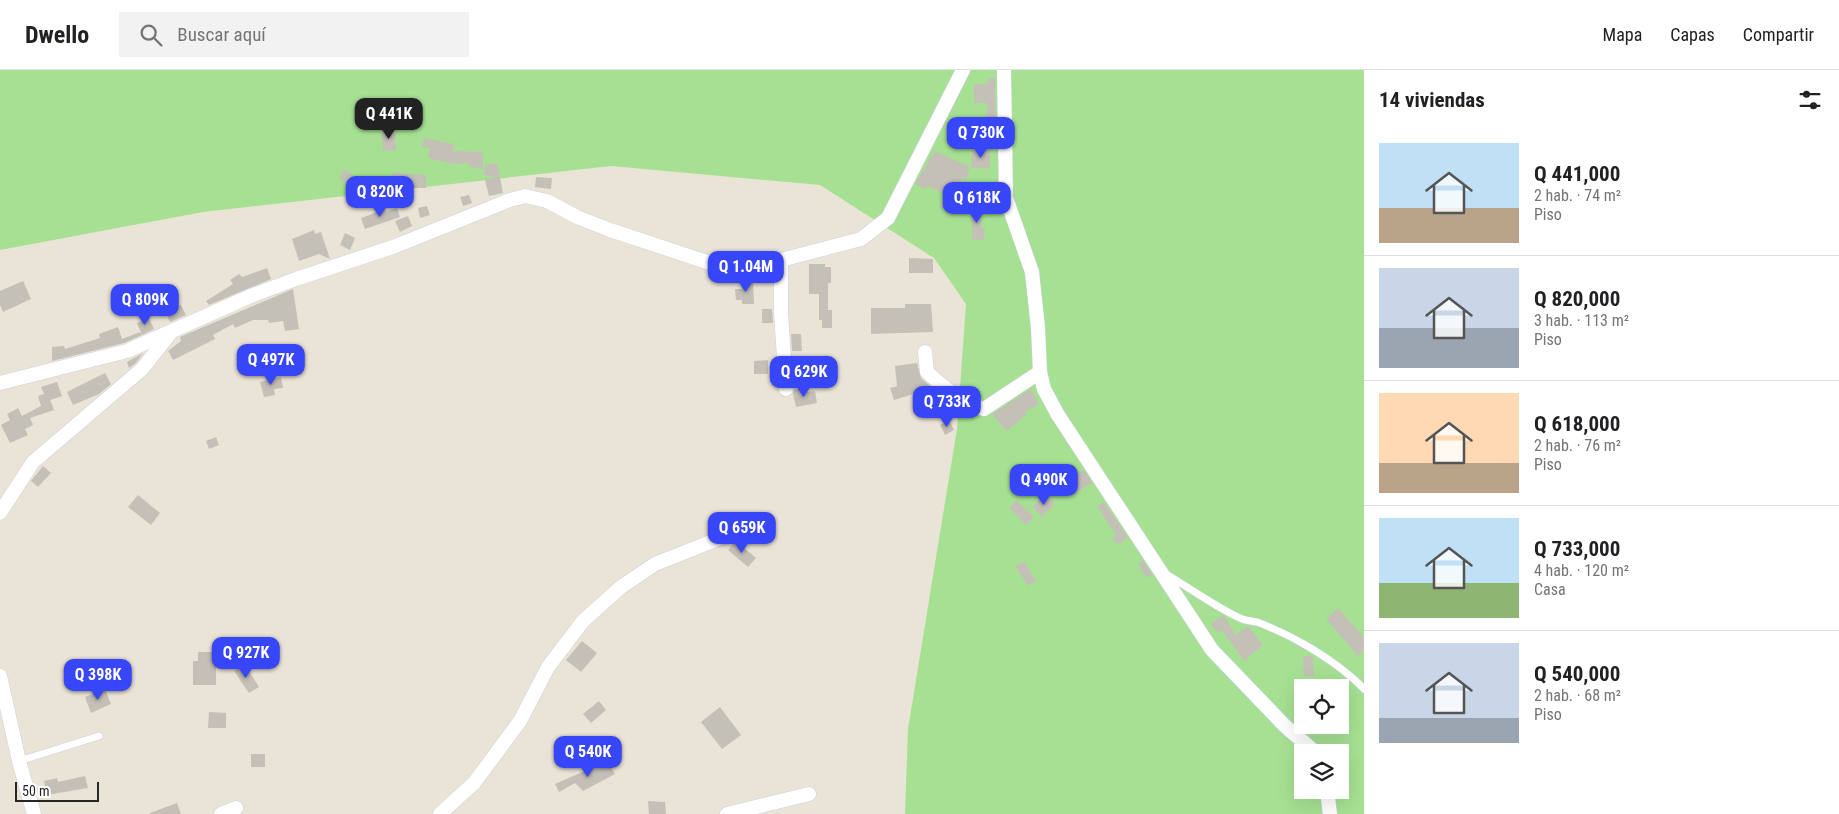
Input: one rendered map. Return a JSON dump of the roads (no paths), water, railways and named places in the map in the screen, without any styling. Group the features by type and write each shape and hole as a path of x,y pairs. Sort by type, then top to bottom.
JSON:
{"street":[{"path":"0,383 127,351 170,334 253,295 393,247 510,200 525,196 547,201 577,217 610,230 716,265 781,260 861,239 888,218 963,70"},
{"path":"1004,70 1006,198 1032,272 1038,328 1040,372 1044,389 1058,415 1212,650 1285,726 1306,744"},
{"path":"781,260 786,389"},
{"path":"0,512 33,462 142,369 170,334"},
{"path":"925,352 927,372 977,407 984,409 1040,372"},
{"path":"440,814 474,783 509,736 520,720 548,667 583,621 621,587 655,564 718,540"},
{"path":"0,676 19,760 34,814"},
{"path":"727,814 810,794"},
{"path":"1328,799 1330,814"},
{"path":"222,814 236,808"}],"lane":[{"path":"1161,571 1242,618 1257,622 1276,631 1334,663 1347,671 1364,689"},
{"path":"19,760 99,736"}]}
